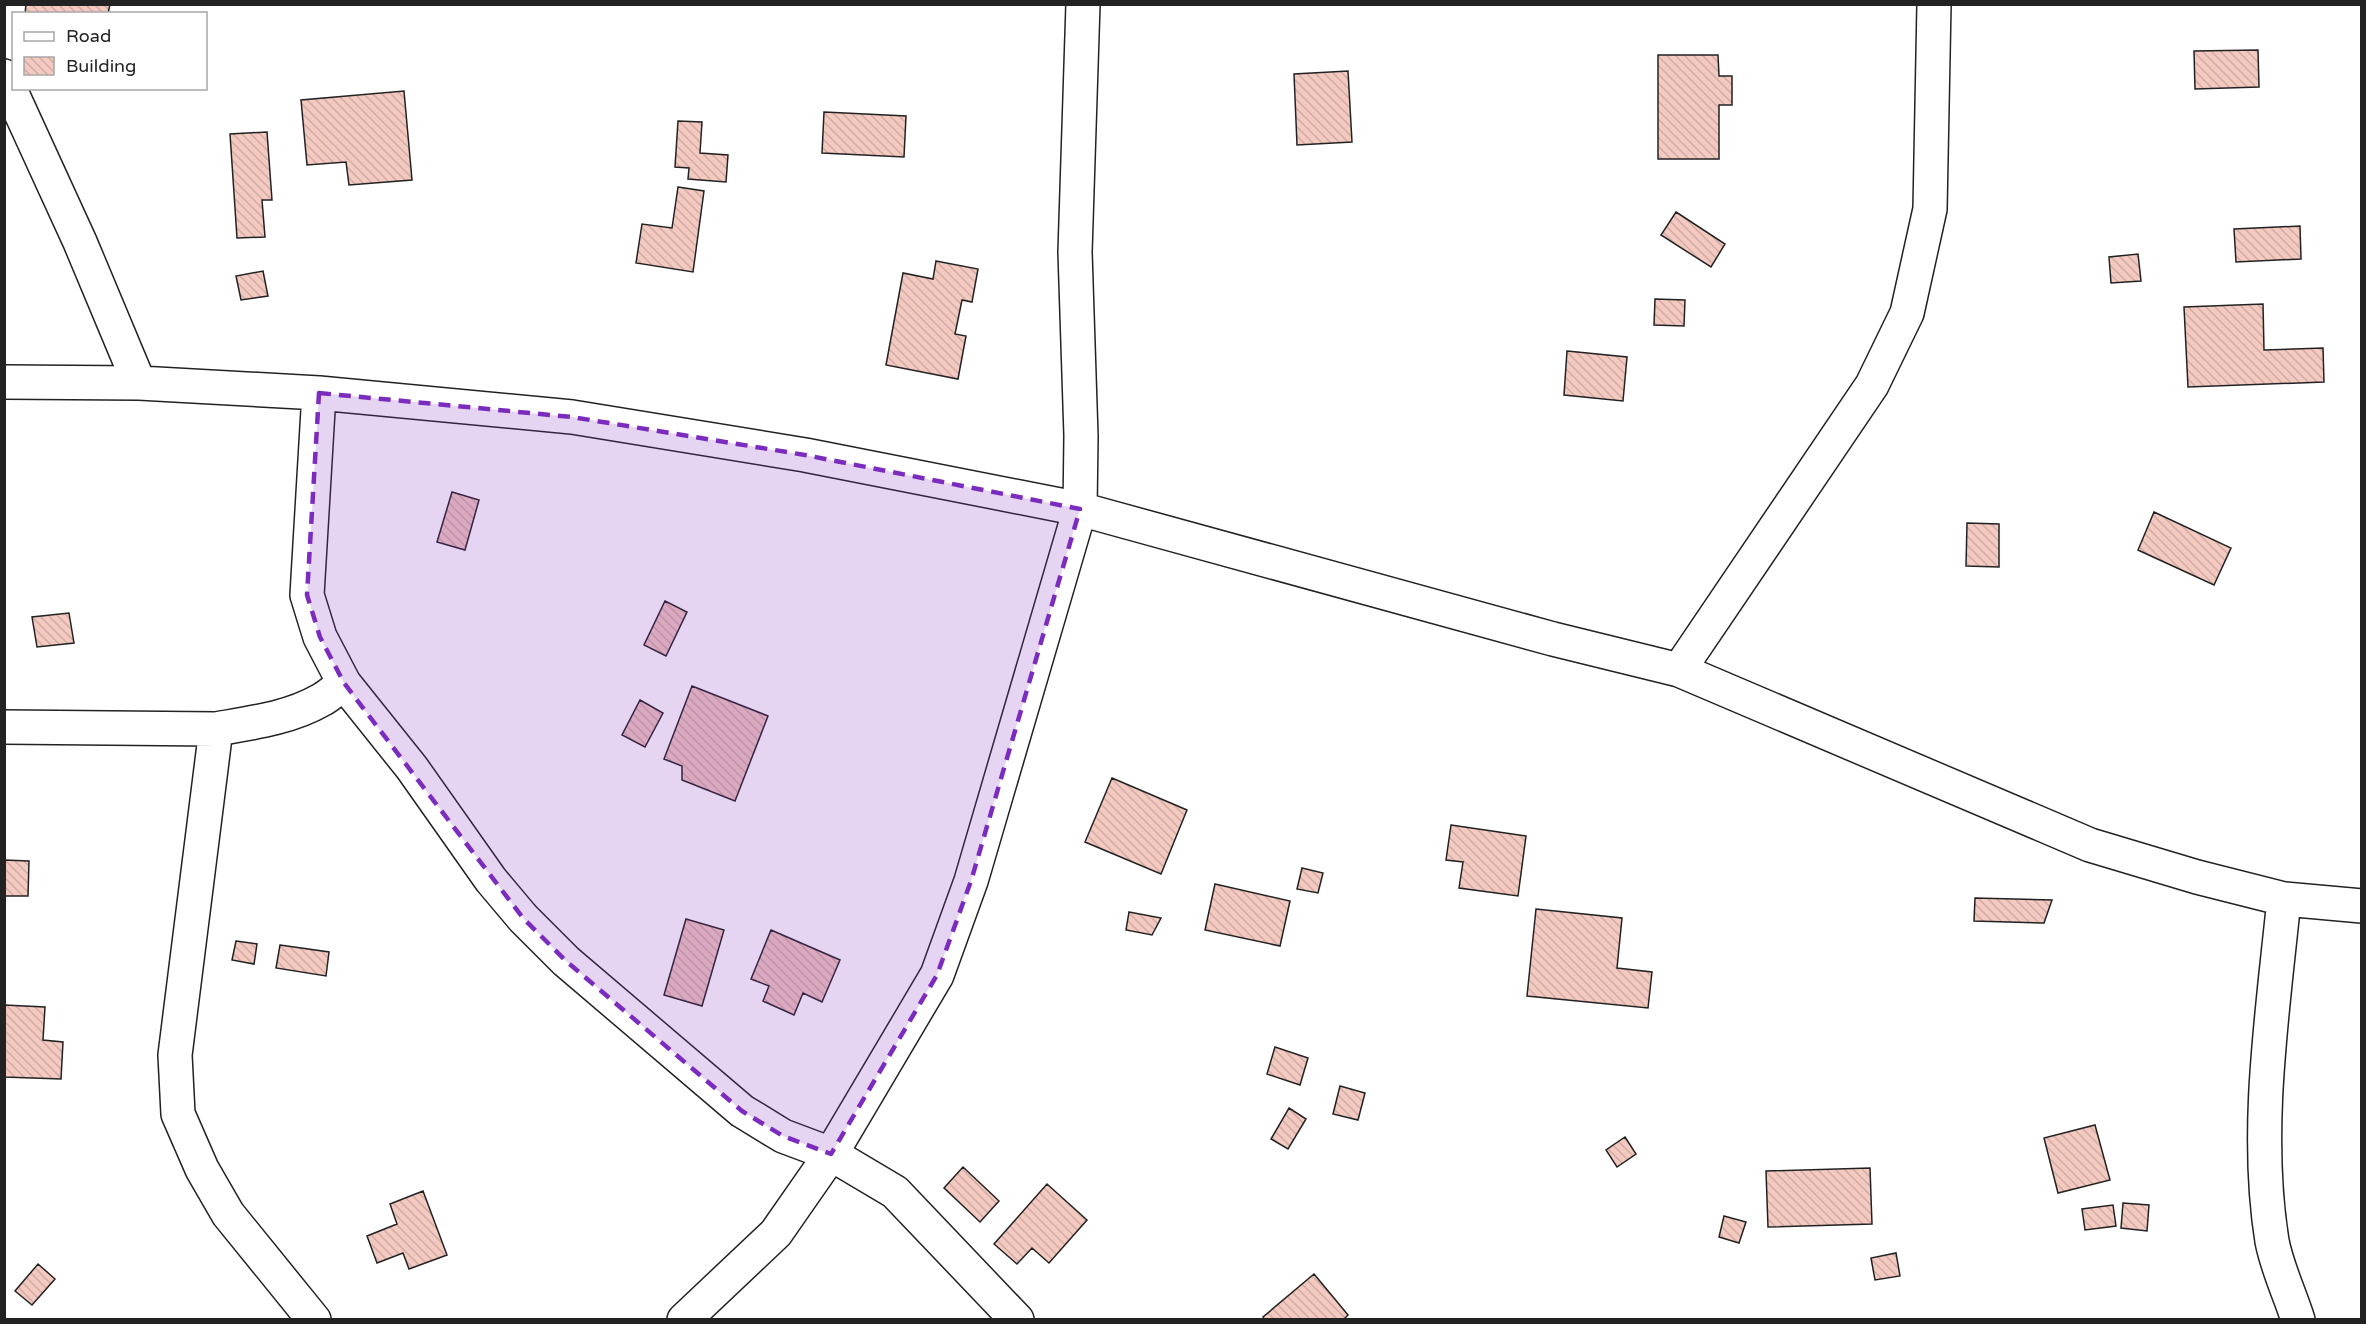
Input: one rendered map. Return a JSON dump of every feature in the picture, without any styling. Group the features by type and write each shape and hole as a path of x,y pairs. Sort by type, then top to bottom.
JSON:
{"street":[{"path":"684,1320 776,1233 831,1154 937,975 971,881 1080,509 1081,436 1075,252 1083,4"},
{"path":"1679,670 1872,385 1907,313 1930,209 1934,4"},
{"path":"4,76 80,242 139,383"},
{"path":"4,382 139,383 319,393 572,417 805,455 1080,509 1553,639 1679,670 2090,845 2198,877 2284,899 2361,906"},
{"path":"319,393 307,595 320,637 344,683 411,768 491,879 523,918 566,961 742,1111 783,1136 831,1154 895,1192 1017,1320"},
{"path":"4,727 216,729 262,721 294,711 321,700 344,683"},
{"path":"216,729 175,1055 178,1114 202,1168 228,1214 314,1320"},
{"path":"2284,899 2266,1074 2266,1172 2272,1243 2298,1320"}],"highlighted area":[{"path":"319,393 572,417 805,455 1080,509 971,881 937,975 831,1154 783,1136 742,1111 566,961 523,918 344,683 320,637 307,595"}],"building":[{"path":"26,4 110,4 108,12 25,12"},
{"path":"2258,50 2259,87 2195,89 2194,51"},
{"path":"1658,55 1718,55 1719,76 1732,76 1732,105 1719,105 1719,159 1658,159"},
{"path":"1348,71 1352,142 1297,145 1294,74"},
{"path":"404,91 412,180 349,185 346,162 307,165 301,100"},
{"path":"824,112 906,116 904,157 822,153"},
{"path":"678,121 702,122 700,153 728,155 726,182 688,179 689,168 675,167"},
{"path":"267,132 272,200 262,200 265,237 237,238 230,134"},
{"path":"678,187 704,191 693,272 636,263 642,224 672,228"},
{"path":"1676,212 1725,244 1711,267 1661,235"},
{"path":"2300,226 2301,259 2236,262 2234,229"},
{"path":"2138,254 2141,281 2111,283 2109,257"},
{"path":"936,261 978,269 972,302 962,300 955,334 966,336 958,379 886,365 903,273 933,279"},
{"path":"263,271 268,296 241,300 236,276"},
{"path":"1655,299 1685,300 1684,326 1654,325"},
{"path":"2263,304 2264,350 2323,348 2324,382 2188,387 2184,307"},
{"path":"1567,351 1627,357 1623,401 1564,395"},
{"path":"452,492 479,500 465,550 437,542"},
{"path":"2154,512 2231,548 2214,585 2138,550"},
{"path":"1967,523 1999,524 1999,567 1966,566"},
{"path":"665,601 687,612 666,656 644,645"},
{"path":"69,613 74,643 37,647 32,617"},
{"path":"692,686 768,716 735,801 682,780 682,766 664,759"},
{"path":"640,700 663,713 645,747 622,735"},
{"path":"1112,778 1187,810 1161,874 1085,842"},
{"path":"1451,825 1526,836 1518,896 1459,888 1463,862 1446,860"},
{"path":"4,860 29,861 28,896 4,896"},
{"path":"1302,868 1323,873 1318,893 1297,889"},
{"path":"1215,884 1290,901 1280,946 1205,930"},
{"path":"1975,898 2052,900 2044,923 1974,921"},
{"path":"1536,909 1622,918 1617,968 1652,972 1648,1008 1527,996"},
{"path":"1129,912 1161,918 1152,935 1126,930"},
{"path":"686,919 724,930 702,1006 664,995"},
{"path":"771,930 840,960 822,1002 803,993 794,1015 763,1001 769,986 751,979"},
{"path":"236,941 257,944 254,964 232,960"},
{"path":"280,945 329,952 326,976 276,968"},
{"path":"4,1005 45,1007 43,1040 63,1042 61,1079 4,1077"},
{"path":"1275,1047 1308,1058 1300,1085 1267,1074"},
{"path":"1340,1086 1365,1093 1358,1120 1333,1114"},
{"path":"1289,1108 1306,1119 1288,1149 1271,1139"},
{"path":"2095,1125 2110,1180 2058,1193 2044,1138"},
{"path":"1625,1137 1636,1154 1617,1167 1606,1150"},
{"path":"963,1167 999,1201 980,1222 944,1188"},
{"path":"1870,1168 1872,1224 1768,1227 1766,1171"},
{"path":"1047,1184 1087,1220 1049,1263 1032,1248 1017,1264 994,1244"},
{"path":"423,1191 447,1255 409,1269 403,1253 377,1263 367,1236 397,1224 390,1204"},
{"path":"2123,1203 2149,1205 2147,1231 2121,1228"},
{"path":"2113,1205 2116,1226 2085,1230 2082,1209"},
{"path":"1724,1216 1746,1222 1739,1243 1719,1237"},
{"path":"1896,1253 1900,1276 1875,1280 1871,1258"},
{"path":"38,1264 55,1279 32,1305 15,1291"},
{"path":"1314,1274 1348,1315 1343,1320 1265,1320 1263,1317"}]}
